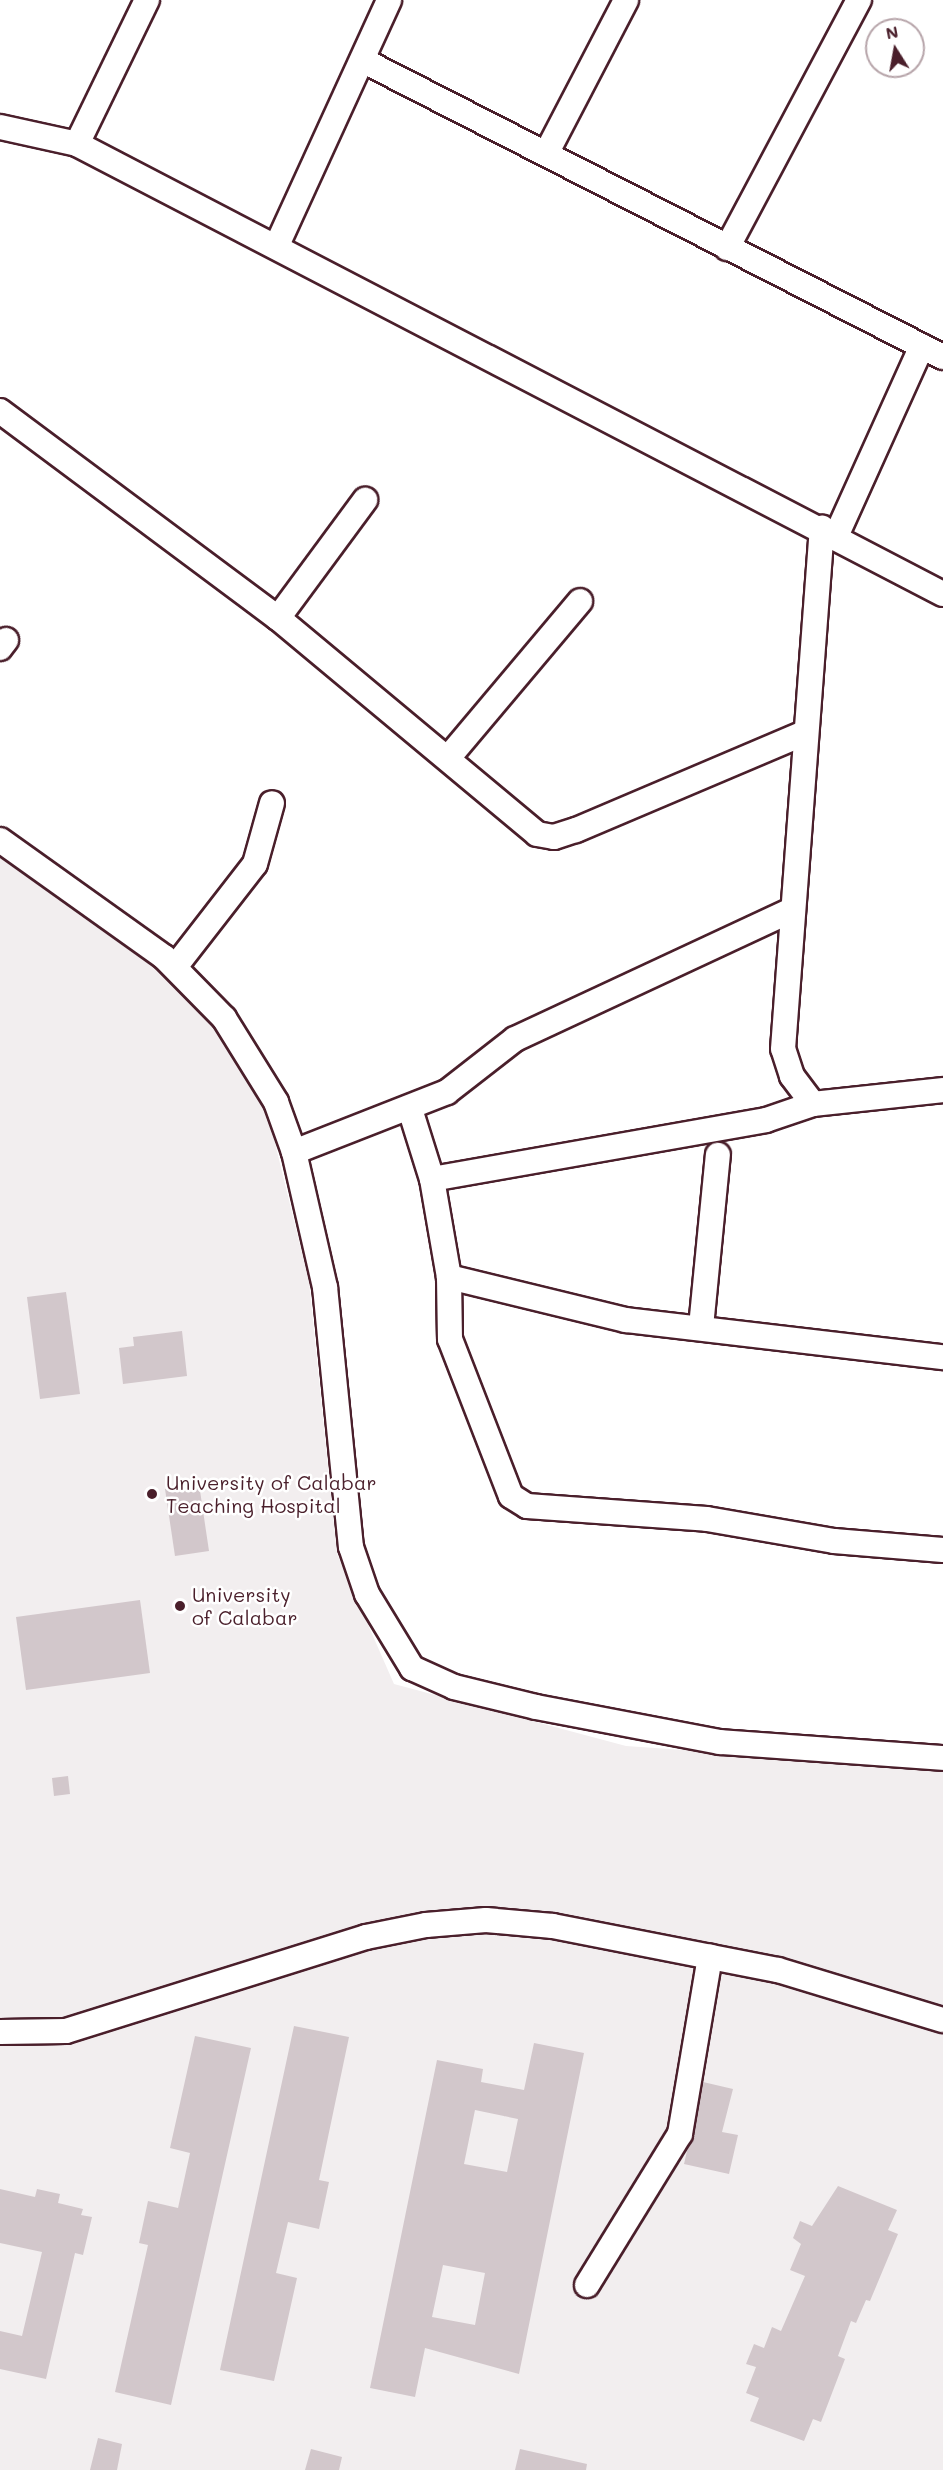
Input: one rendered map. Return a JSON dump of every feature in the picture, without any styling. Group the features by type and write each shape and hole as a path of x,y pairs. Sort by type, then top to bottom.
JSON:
{"street":[{"path":"77,144 147,0"},
{"path":"277,245 364,61 389,0"},
{"path":"547,152 626,0"},
{"path":"727,248 859,0"},
{"path":"364,61 547,152 727,248 936,349 830,530 804,733 789,911 783,1049 792,1076 813,1104"},
{"path":"0,127 77,144 830,530 943,594"},
{"path":"0,411 278,618 537,834 554,837 804,733"},
{"path":"278,618 366,500"},
{"path":"448,758 580,602"},
{"path":"175,967 255,864 272,803"},
{"path":"0,840 138,935 175,967 224,1018 251,1060 294,1152 325,1287 351,1547 367,1594 412,1668 454,1687 526,1704 720,1742 943,1758"},
{"path":"294,1152 410,1109 447,1092 531,1030 789,911"},
{"path":"432,1179 766,1120 813,1104 943,1090"},
{"path":"410,1109 432,1179 449,1277 450,1339 459,1373 511,1496 527,1506 707,1519 834,1541 943,1550"},
{"path":"701,1328 718,1155"},
{"path":"449,1277 626,1320 943,1357"},
{"path":"0,2032 66,2031 237,1976 426,1925 486,1920 553,1926 778,1970 943,2020"},
{"path":"587,2285 680,2134 710,1957"}],"shaded area":[{"name":"University of Calabar","path":"0,828 183,956 252,1049 309,1282 337,1554 394,1684 626,1746 943,1768 943,2470 0,2470"}],"building":[{"path":"66,1292 80,1394 40,1399 27,1297"},
{"path":"182,1331 187,1376 123,1384 119,1348 134,1346 133,1337"},
{"path":"199,1484 209,1551 175,1556 165,1489"},
{"path":"140,1600 150,1673 26,1690 16,1617"},
{"path":"68,1776 70,1794 54,1796 52,1778"},
{"path":"294,2026 349,2037 319,2180 329,2182 319,2229 288,2222 276,2273 297,2278 274,2381 220,2370"},
{"path":"195,2036 251,2048 171,2405 115,2392 148,2245 139,2243 148,2201 178,2208 190,2153 170,2148"},
{"path":"534,2043 584,2053 519,2374 425,2348 415,2397 370,2388 437,2060 483,2069 481,2082 524,2090","holes":["475,2110 518,2119 507,2172 464,2164","443,2265 485,2273 475,2325 432,2317"]},
{"path":"703,2082 733,2089 722,2132 738,2135 729,2174 684,2164"},
{"path":"838,2186 897,2210 888,2230 898,2234 870,2301 866,2300 856,2323 851,2321 838,2356 845,2359 821,2422 813,2419 804,2441 750,2421 759,2398 746,2393 756,2367 746,2364 754,2344 764,2348 772,2327 781,2331 805,2276 790,2270 801,2244 793,2238 800,2221 812,2226"},
{"path":"0,2189 35,2197 37,2189 60,2194 58,2203 83,2209 81,2215 92,2217 83,2255 75,2253 46,2379 0,2369 0,2331 22,2336 42,2252 0,2243"},
{"path":"98,2438 122,2444 117,2470 90,2470"},
{"path":"311,2449 342,2457 339,2470 305,2470"},
{"path":"520,2449 587,2464 586,2470 515,2470"}],"place":[{"name":"University of Calabar Teaching Hospital","path":"152,1494"},
{"name":"University of Calabar","path":"180,1606"}]}
